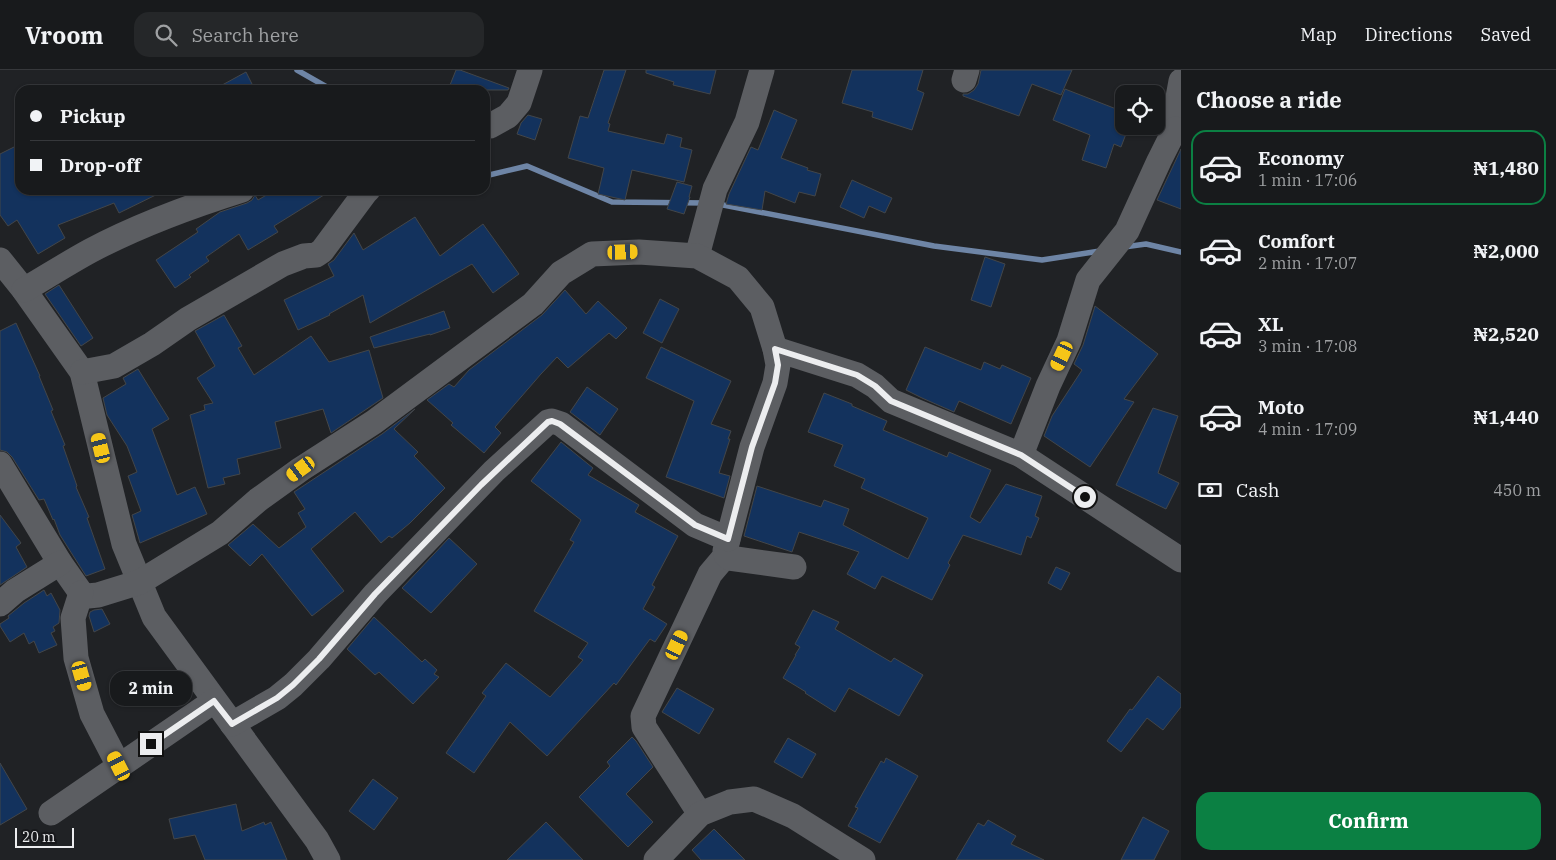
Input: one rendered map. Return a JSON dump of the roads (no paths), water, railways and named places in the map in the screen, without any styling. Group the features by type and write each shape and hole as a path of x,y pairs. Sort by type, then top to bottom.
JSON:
{"street":[{"path":"490,126 508,116 519,103 530,70"},
{"path":"697,256 715,189 747,122 762,70"},
{"path":"1021,455 1048,386 1069,341 1088,280 1127,231 1159,161 1178,130 1172,125 1181,81"},
{"path":"24,290 91,250 200,203 226,195"},
{"path":"82,372 114,366 152,344 188,319 283,264 304,256 316,255 322,251 364,195"},
{"path":"0,464 81,594 88,596 98,595 140,582 220,533 258,500 301,469 374,422 533,304 561,273 592,254 639,252 697,256 738,278 762,307 778,365 775,383 752,447 727,547 710,574 643,716 644,727 700,814"},
{"path":"0,260 24,290 82,372 124,544 154,617 317,840 328,860"},
{"path":"775,349 857,375 875,386 891,401 1021,455 1181,560"},
{"path":"232,724 277,698 293,685 319,659 375,594 481,485 548,422 552,421 560,424 727,547 729,558 794,567"},
{"path":"0,604 15,591 60,562"},
{"path":"81,594 73,618 76,658 92,714 119,766"},
{"path":"50,813 214,701"},
{"path":"656,860 700,814 730,802 754,799 793,816 863,860"}],"waterway":[{"path":"297,70 323,85"},
{"path":"490,175 527,166 612,202 706,203"},
{"path":"718,204 934,246 1042,260 1100,251"},
{"path":"1124,247 1146,244 1181,252"}]}
